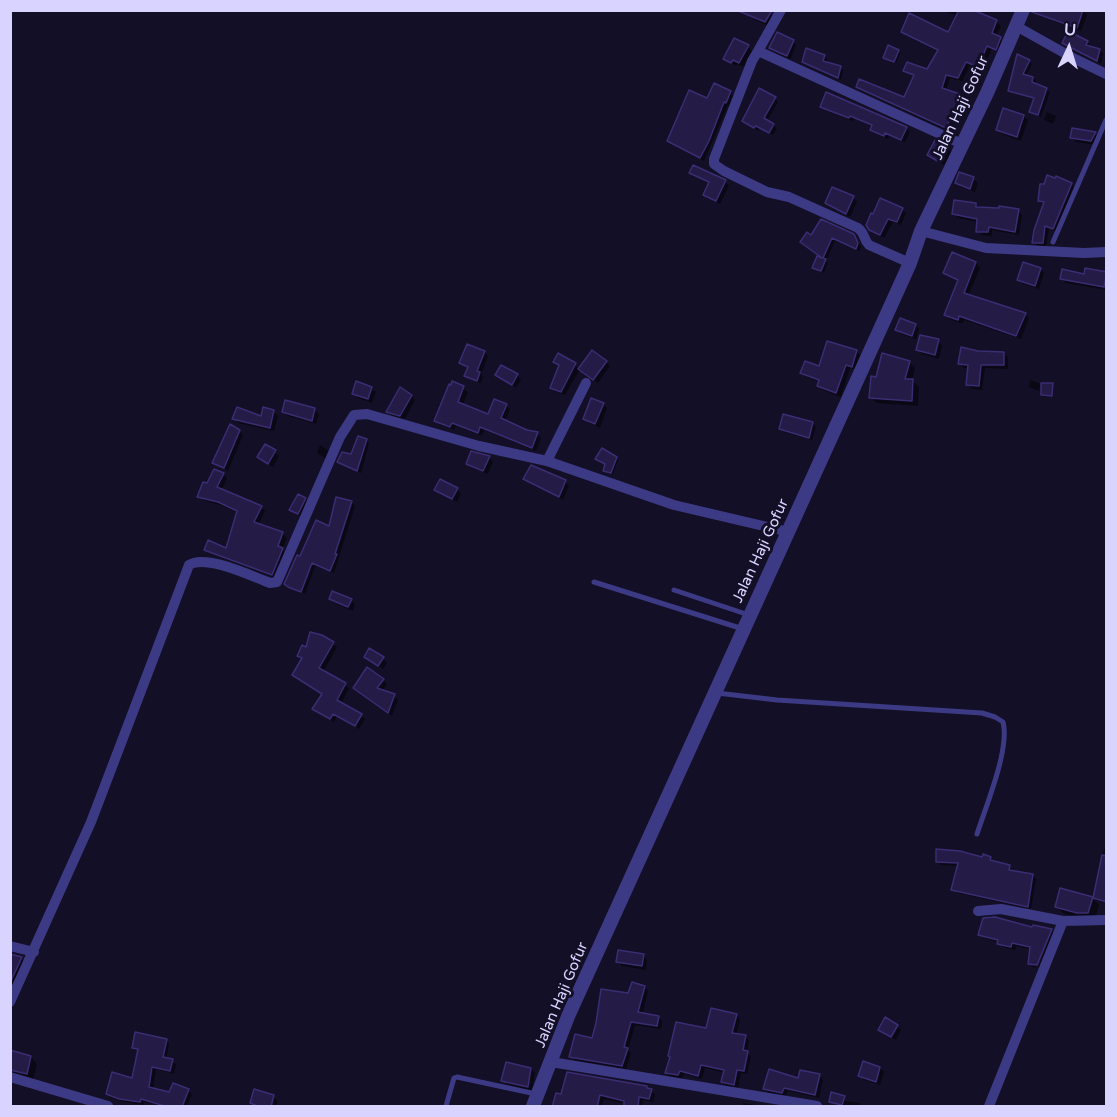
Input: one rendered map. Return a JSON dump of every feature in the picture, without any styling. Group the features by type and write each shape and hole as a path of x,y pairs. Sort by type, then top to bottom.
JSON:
{"street":[{"path":"781,10 752,61 714,164 767,192 789,197 858,228 863,232 865,242 869,245 910,263"},
{"name":"Jalan Haji Gofur","path":"535,1101 569,1014 910,263 921,231 987,93 1023,10"},
{"path":"1016,26 1107,74"},
{"path":"758,51 962,144"},
{"path":"921,231 986,248 1107,252"},
{"path":"547,461 586,383"},
{"path":"10,1002 91,822 189,565 194,562 209,562 270,583 278,582 350,418 357,414 367,414 479,446 547,461 674,506 789,532"},
{"path":"978,911 1001,909 1063,921 1107,920"},
{"path":"989,1107 1063,921"},
{"path":"10,946 34,952"},
{"path":"551,1062 817,1107"},
{"path":"10,1077 78,1102 108,1107"}],"lane":[{"path":"1053,242 1107,120"},
{"path":"594,582 743,629"},
{"path":"674,590 749,615"},
{"path":"715,693 777,700 982,712 995,717 1003,722 1005,730 1003,744 977,834"},
{"path":"446,1107 454,1078 457,1077 535,1101"}],"building":[{"path":"736,10 768,10 771,12 765,22"},
{"path":"959,10 973,10 997,20 992,33 1001,37 996,50 987,46 978,67 966,62 958,78 946,75 942,88 960,94 946,128 856,87 859,79 904,97 914,75 903,71 907,62 927,69 938,50 901,32 909,13 948,32"},
{"path":"1032,10 1083,10 1077,28 1032,12"},
{"path":"1068,31 1088,41 1086,45 1100,49 1097,61 1062,43"},
{"path":"777,32 794,40 787,56 769,48"},
{"path":"734,38 749,45 739,63 733,60 731,63 723,59"},
{"path":"888,45 899,50 894,62 883,58"},
{"path":"806,48 825,55 823,61 841,66 838,78 802,62"},
{"path":"1017,54 1030,60 1023,74 1033,77 1032,82 1047,88 1038,115 1029,112 1034,98 1008,91"},
{"path":"714,83 731,91 700,158 667,141 689,90 707,98"},
{"path":"759,88 776,97 764,118 774,124 769,133 742,121"},
{"path":"826,92 907,127 901,140 870,130 872,125 850,116 849,118 820,107"},
{"path":"1003,108 1024,115 1017,137 996,130"},
{"path":"1072,128 1096,132 1091,141 1070,138"},
{"path":"935,140 948,146 939,162 927,155"},
{"path":"693,165 726,180 716,201 703,195 709,182 689,173"},
{"path":"959,172 974,177 970,189 955,183"},
{"path":"1047,175 1072,183 1053,229 1045,226 1043,243 1032,243 1044,202 1038,201 1040,184 1044,184"},
{"path":"832,187 854,196 846,214 825,203"},
{"path":"880,198 903,208 897,222 888,219 880,235 869,230 866,225"},
{"path":"954,200 976,203 976,207 999,208 999,206 1019,209 1015,232 989,227 988,232 976,232 977,219 952,214"},
{"path":"821,219 854,234 858,243 856,249 832,238 823,258 826,259 821,271 812,268 817,256 822,258 800,242 807,232 811,235"},
{"path":"952,252 976,262 964,293 1026,313 1016,336 959,316 958,320 944,315 958,280 943,273"},
{"path":"1023,262 1041,268 1035,286 1017,280"},
{"path":"1085,268 1107,272 1104,287 1060,279 1062,269 1084,274"},
{"path":"900,318 916,324 912,336 895,330"},
{"path":"920,335 939,339 935,355 916,350"},
{"path":"827,341 857,350 852,367 846,365 836,393 817,386 819,380 800,373 805,361 819,366"},
{"path":"467,344 485,351 477,371 480,372 477,381 464,376 468,367 459,363"},
{"path":"961,347 978,351 1004,352 1004,365 981,365 979,386 966,385 968,365 958,364"},
{"path":"592,350 607,361 593,380 578,369"},
{"path":"558,353 576,363 561,392 550,388 559,365 553,362"},
{"path":"882,353 910,361 905,379 913,379 912,401 869,398 871,376 876,377"},
{"path":"501,365 518,374 512,385 495,375"},
{"path":"356,381 372,387 368,399 352,394"},
{"path":"452,381 464,386 458,402 488,414 494,399 507,404 501,418 527,430 538,432 532,448 480,427 478,433 452,423 450,427 434,421"},
{"path":"1041,383 1053,383 1052,396 1041,395"},
{"path":"400,387 412,395 400,416 386,412"},
{"path":"591,398 604,403 595,424 583,419"},
{"path":"285,400 315,408 312,421 282,412"},
{"path":"237,407 261,416 263,407 274,410 270,428 232,419"},
{"path":"783,414 813,422 809,438 779,429"},
{"path":"230,424 240,430 224,468 212,463"},
{"path":"358,436 367,439 357,471 337,462 342,452 351,454"},
{"path":"265,444 276,450 268,464 257,457"},
{"path":"602,448 617,457 611,473 603,471 605,464 595,459"},
{"path":"471,451 490,456 483,471 466,464"},
{"path":"531,465 566,480 559,497 523,479"},
{"path":"214,469 224,473 217,487 262,506 254,522 283,532 278,546 283,548 272,575 204,550 208,540 226,548 237,511 218,502 197,497 203,482 207,483"},
{"path":"440,479 458,488 452,499 434,490"},
{"path":"298,494 306,498 298,514 289,510"},
{"path":"336,497 352,501 330,571 312,563 301,592 288,587 284,584 316,520 329,526"},
{"path":"332,591 352,599 348,607 329,599"},
{"path":"310,632 322,635 334,642 319,668 346,683 337,700 362,714 355,726 333,714 330,719 312,709 322,694 292,675 302,658 297,656 302,645 306,647"},
{"path":"369,648 384,657 378,666 364,657"},
{"path":"367,667 384,679 377,688 395,694 388,713 353,688"},
{"path":"936,849 960,851 982,857 983,854 991,857 990,860 1010,865 1009,870 1033,874 1028,907 951,890 958,863 936,862"},
{"path":"1102,855 1107,856 1107,902 1093,898"},
{"path":"1060,888 1093,897 1088,913 1077,913 1055,907"},
{"path":"995,917 1032,927 1033,925 1052,929 1037,965 1028,964 1030,947 1012,943 1011,947 997,944 998,940 978,935 983,918"},
{"path":"618,950 644,954 642,966 616,962"},
{"path":"10,954 22,957 10,983"},
{"path":"632,982 645,986 638,1012 659,1016 657,1026 631,1022 624,1047 628,1048 622,1066 569,1057 575,1034 592,1038 601,989 628,993"},
{"path":"711,1008 737,1014 732,1033 746,1035 743,1050 748,1051 744,1071 737,1070 734,1085 721,1082 724,1070 701,1065 698,1076 680,1071 678,1075 665,1073 676,1022 706,1028"},
{"path":"885,1017 898,1025 891,1037 878,1030"},
{"path":"135,1032 167,1039 163,1057 173,1059 170,1071 152,1067 149,1087 169,1092 173,1083 189,1089 182,1107 168,1107 141,1099 140,1102 119,1099 106,1094 112,1072 132,1078 138,1049 132,1048"},
{"path":"10,1050 31,1056 27,1074 10,1070"},
{"path":"863,1061 880,1067 876,1082 858,1076"},
{"path":"506,1062 531,1068 528,1087 501,1081"},
{"path":"769,1069 798,1078 800,1070 820,1074 815,1095 784,1088 782,1093 763,1089"},
{"path":"567,1072 647,1086 652,1089 649,1099 639,1097 638,1107 624,1107 624,1101 600,1095 597,1107 552,1107 556,1093 561,1094"},
{"path":"254,1089 274,1095 271,1107 260,1107 250,1103"},
{"path":"831,1092 845,1096 842,1105 829,1102"}]}
